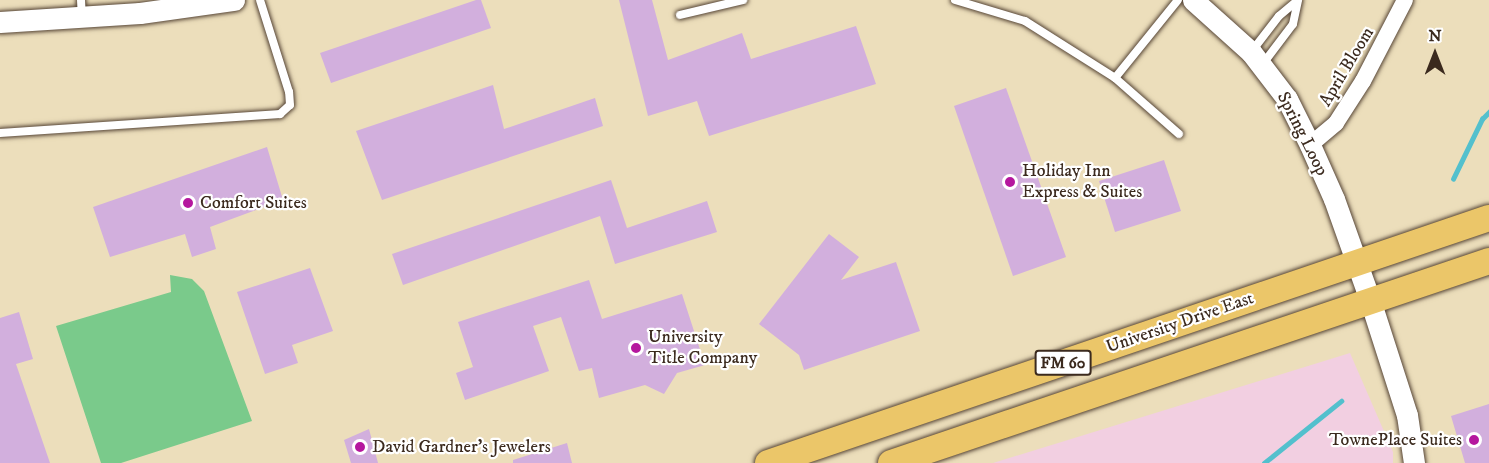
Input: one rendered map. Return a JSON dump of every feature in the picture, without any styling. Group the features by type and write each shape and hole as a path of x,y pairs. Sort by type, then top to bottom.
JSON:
{"main road":[{"name":"University Drive East","path":"773,462 1489,218"},
{"name":"FM 60","path":"891,463 1489,261"}],"street":[{"path":"0,22 82,9 234,0"},
{"name":"Spring Loop","path":"1193,0 1256,59 1287,99 1310,145 1370,300 1407,415 1414,463"},
{"name":"April Bloom","path":"1310,145 1342,114 1405,0"}],"lane":[{"path":"0,133 280,114 290,105 289,92 260,0"},
{"path":"680,15 743,0"},
{"path":"955,0 1025,21 1115,78 1179,134"},
{"path":"1115,78 1178,0"},
{"path":"1256,59 1279,16 1298,0"},
{"path":"1256,59 1293,24 1298,0"}],"shaded area":[{"path":"1350,353 1393,452 1393,463 993,463"}],"green space":[{"path":"170,275 192,279 204,291 252,421 121,463 101,463 56,326 171,292"}],"building":[{"path":"481,0 491,28 331,83 320,53"},
{"path":"619,0 652,0 668,60 742,33 751,59 856,26 876,84 709,136 697,101 648,116"},
{"path":"493,85 504,129 595,98 603,126 382,200 356,131"},
{"name":"Holiday Inn Express & Suites","path":"1006,88 1066,257 1013,276 954,106"},
{"name":"Comfort Suites","path":"267,147 283,200 210,227 216,249 192,257 185,234 110,257 93,207"},
{"path":"1164,160 1181,211 1115,232 1099,181"},
{"path":"611,180 627,228 707,201 717,232 615,264 600,216 403,285 392,254"},
{"path":"829,234 859,257 841,280 896,262 920,331 804,370 799,355 759,324"},
{"path":"310,268 333,331 292,345 298,363 265,374 237,292"},
{"path":"589,280 602,319 682,294 705,365 677,373 664,394 645,385 599,398 592,368 579,371 561,317 533,326 549,371 465,400 456,373 473,367 458,322"},
{"path":"19,312 33,359 16,364 50,463 0,463 0,318"},
{"name":"TownePlace Suites","path":"1489,404 1489,463 1465,463 1451,416"},
{"name":"David Gardner's Jewelers","path":"369,429 378,463 351,463 344,440"},
{"path":"567,443 572,463 513,463 513,460"}],"waterway":[{"path":"1453,179 1482,119 1489,112"},
{"path":"1264,463 1341,401"}],"place":[{"name":"Holiday Inn Express & Suites","path":"1010,182"},
{"name":"Comfort Suites","path":"188,203"},
{"name":"University Title Company","path":"636,348"},
{"name":"TownePlace Suites","path":"1474,440"},
{"name":"David Gardner's Jewelers","path":"360,447"}]}
